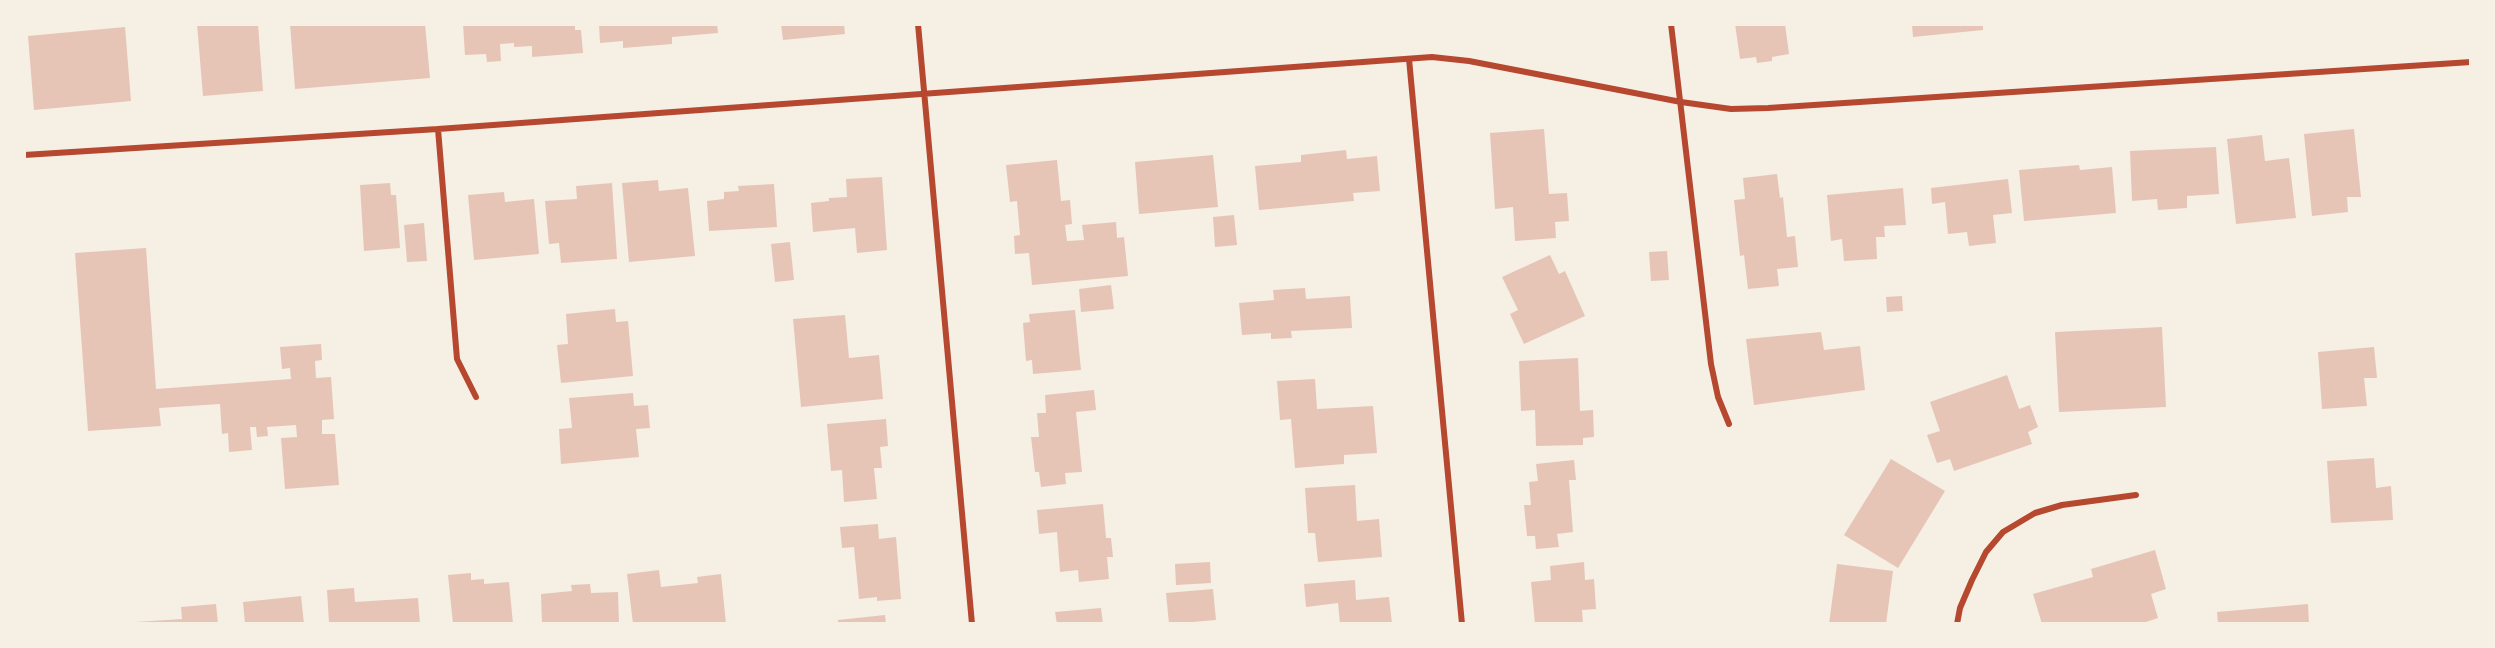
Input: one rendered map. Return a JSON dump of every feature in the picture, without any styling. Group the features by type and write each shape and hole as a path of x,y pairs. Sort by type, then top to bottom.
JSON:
{"street":[{"path":"918,24 972,624"},
{"path":"1671,24 1711,364 1718,397 1730,424"},
{"path":"24,155 438,129 1432,57 1469,61 1681,102 1731,109 2471,62"},
{"path":"1409,59 1462,624"},
{"path":"438,129 457,359 476,397"},
{"path":"1957,624 1960,608 1972,580 1986,552 2003,531 2035,513 2062,505 2136,495"}],"building":[{"path":"197,24 258,24 263,91 203,96"},
{"path":"290,24 425,24 430,78 295,89"},
{"path":"463,24 575,24 575,30 581,30 583,53 532,57 532,46 514,47 514,43 500,44 501,61 487,62 486,54 465,55"},
{"path":"599,24 717,24 718,33 672,37 672,44 623,48 623,41 600,43"},
{"path":"781,24 844,24 845,34 783,40"},
{"path":"1735,24 1785,24 1789,54 1772,57 1772,61 1757,63 1756,57 1740,59"},
{"path":"1912,24 1983,24 1983,30 1913,37"},
{"path":"125,27 131,101 34,110 28,36"},
{"path":"1544,129 1549,194 1567,193 1569,221 1555,222 1556,238 1515,241 1513,207 1495,209 1490,133"},
{"path":"2354,129 2361,197 2347,197 2348,212 2312,216 2304,134"},
{"path":"2262,135 2265,161 2289,158 2296,218 2236,224 2227,139"},
{"path":"2216,147 2219,194 2187,196 2187,208 2158,210 2157,199 2132,201 2130,151"},
{"path":"1346,150 1347,159 1377,156 1380,191 1353,193 1354,201 1259,210 1255,166 1301,162 1301,155"},
{"path":"1213,155 1218,207 1139,214 1135,162"},
{"path":"1057,160 1061,201 1070,200 1072,224 1065,225 1067,241 1084,240 1082,225 1116,222 1117,238 1124,237 1128,276 1032,285 1029,253 1015,254 1014,236 1020,235 1017,201 1010,202 1006,165"},
{"path":"2079,165 2080,170 2112,167 2116,213 2024,221 2019,170"},
{"path":"1777,174 1780,198 1783,197 1787,237 1795,236 1798,267 1777,269 1779,286 1748,289 1744,255 1740,256 1734,200 1745,199 1743,178"},
{"path":"882,177 887,250 857,253 855,228 813,232 811,203 829,201 829,198 847,197 846,179"},
{"path":"2008,179 2012,213 1993,215 1996,243 1969,246 1967,232 1948,234 1945,202 1932,204 1931,188"},
{"path":"658,180 659,191 688,188 695,256 629,262 622,183"},
{"path":"390,183 391,195 396,195 400,248 364,251 360,185"},
{"path":"612,183 617,259 561,263 559,243 549,244 545,201 577,199 576,186"},
{"path":"774,184 777,227 709,231 707,201 724,199 724,192 739,191 738,186"},
{"path":"1903,188 1906,225 1884,226 1885,237 1876,237 1877,259 1844,261 1842,239 1831,241 1827,195"},
{"path":"504,192 505,202 534,199 539,254 474,260 468,195"},
{"path":"1234,215 1237,245 1215,247 1213,217"},
{"path":"424,223 427,261 407,262 404,225"},
{"path":"790,242 794,280 775,282 771,244"},
{"path":"146,248 156,389 291,379 290,368 282,369 280,347 321,344 322,360 315,361 316,378 331,377 334,419 322,420 322,434 335,434 339,485 285,489 281,438 297,437 296,425 267,427 268,436 257,437 256,427 250,427 252,450 229,452 228,433 222,434 220,404 159,408 161,426 88,431 75,253"},
{"path":"1667,251 1669,280 1651,281 1649,252"},
{"path":"1550,255 1559,274 1565,271 1585,316 1524,344 1510,314 1518,310 1502,277"},
{"path":"1111,285 1114,309 1081,312 1079,289"},
{"path":"1305,288 1306,299 1350,296 1352,328 1291,331 1292,338 1271,339 1271,333 1242,335 1239,303 1274,300 1273,290"},
{"path":"1902,296 1903,311 1887,312 1886,297"},
{"path":"615,309 616,322 628,321 633,376 561,383 557,345 568,344 566,314"},
{"path":"1075,310 1081,370 1033,374 1032,360 1026,361 1023,323 1030,322 1029,314"},
{"path":"845,315 849,358 879,355 883,399 801,407 793,319"},
{"path":"2162,327 2166,407 2059,412 2055,332"},
{"path":"1821,332 1824,350 1860,346 1865,390 1754,405 1746,339"},
{"path":"2374,347 2377,378 2364,378 2367,406 2322,409 2318,352"},
{"path":"1578,358 1580,411 1593,410 1594,437 1583,438 1583,445 1536,446 1535,410 1521,411 1519,361"},
{"path":"2007,375 2019,409 2030,405 2038,427 2028,432 2032,444 1954,471 1950,459 1937,463 1927,435 1940,431 1930,402"},
{"path":"1315,379 1317,409 1373,406 1377,453 1344,455 1344,464 1295,468 1291,419 1280,420 1277,381"},
{"path":"1094,390 1096,410 1076,412 1082,472 1065,473 1066,484 1041,487 1039,472 1035,472 1031,437 1039,437 1037,413 1046,413 1045,395"},
{"path":"633,393 634,406 648,405 650,428 636,429 639,457 561,464 559,429 572,428 569,398"},
{"path":"886,419 888,446 880,447 882,468 874,468 877,499 844,502 842,470 831,471 827,424"},
{"path":"2374,458 2376,488 2391,486 2393,520 2331,523 2327,461"},
{"path":"1891,459 1945,491 1898,568 1844,535"},
{"path":"1574,460 1576,480 1569,480 1573,532 1557,534 1559,547 1536,549 1535,536 1527,536 1524,505 1531,505 1529,482 1538,481 1536,464"},
{"path":"1355,485 1357,521 1379,519 1382,557 1318,562 1315,533 1308,533 1305,488"},
{"path":"1103,504 1106,538 1111,538 1113,557 1107,557 1109,579 1079,582 1078,570 1060,572 1057,532 1039,534 1037,510"},
{"path":"878,524 879,539 896,537 901,599 877,601 877,597 859,599 854,547 842,548 840,527"},
{"path":"2155,550 2166,589 2151,594 2158,618 2140,624 2042,624 2033,594 2093,577 2091,569"},
{"path":"1210,562 1211,583 1176,585 1175,564"},
{"path":"1584,562 1585,580 1594,579 1596,609 1582,610 1583,624 1535,624 1531,582 1551,580 1550,566"},
{"path":"1837,564 1893,571 1886,624 1829,624"},
{"path":"659,570 661,587 698,583 697,577 721,574 726,624 633,624 627,574"},
{"path":"471,573 471,580 484,579 484,584 509,582 513,624 453,624 448,575"},
{"path":"1355,580 1356,600 1389,597 1392,624 1340,624 1338,603 1306,607 1304,584"},
{"path":"590,584 591,593 618,592 619,624 542,624 541,594 572,591 571,585"},
{"path":"354,588 355,602 418,598 420,624 329,623 327,590"},
{"path":"1213,589 1216,620 1169,624 1166,593"},
{"path":"301,596 304,624 245,624 243,602"},
{"path":"216,604 218,624 136,624 136,622 182,619 181,607"},
{"path":"2308,604 2309,624 2218,624 2217,612"},
{"path":"1101,608 1103,624 1057,624 1055,612"},
{"path":"885,615 886,624 838,624 838,620"}]}
